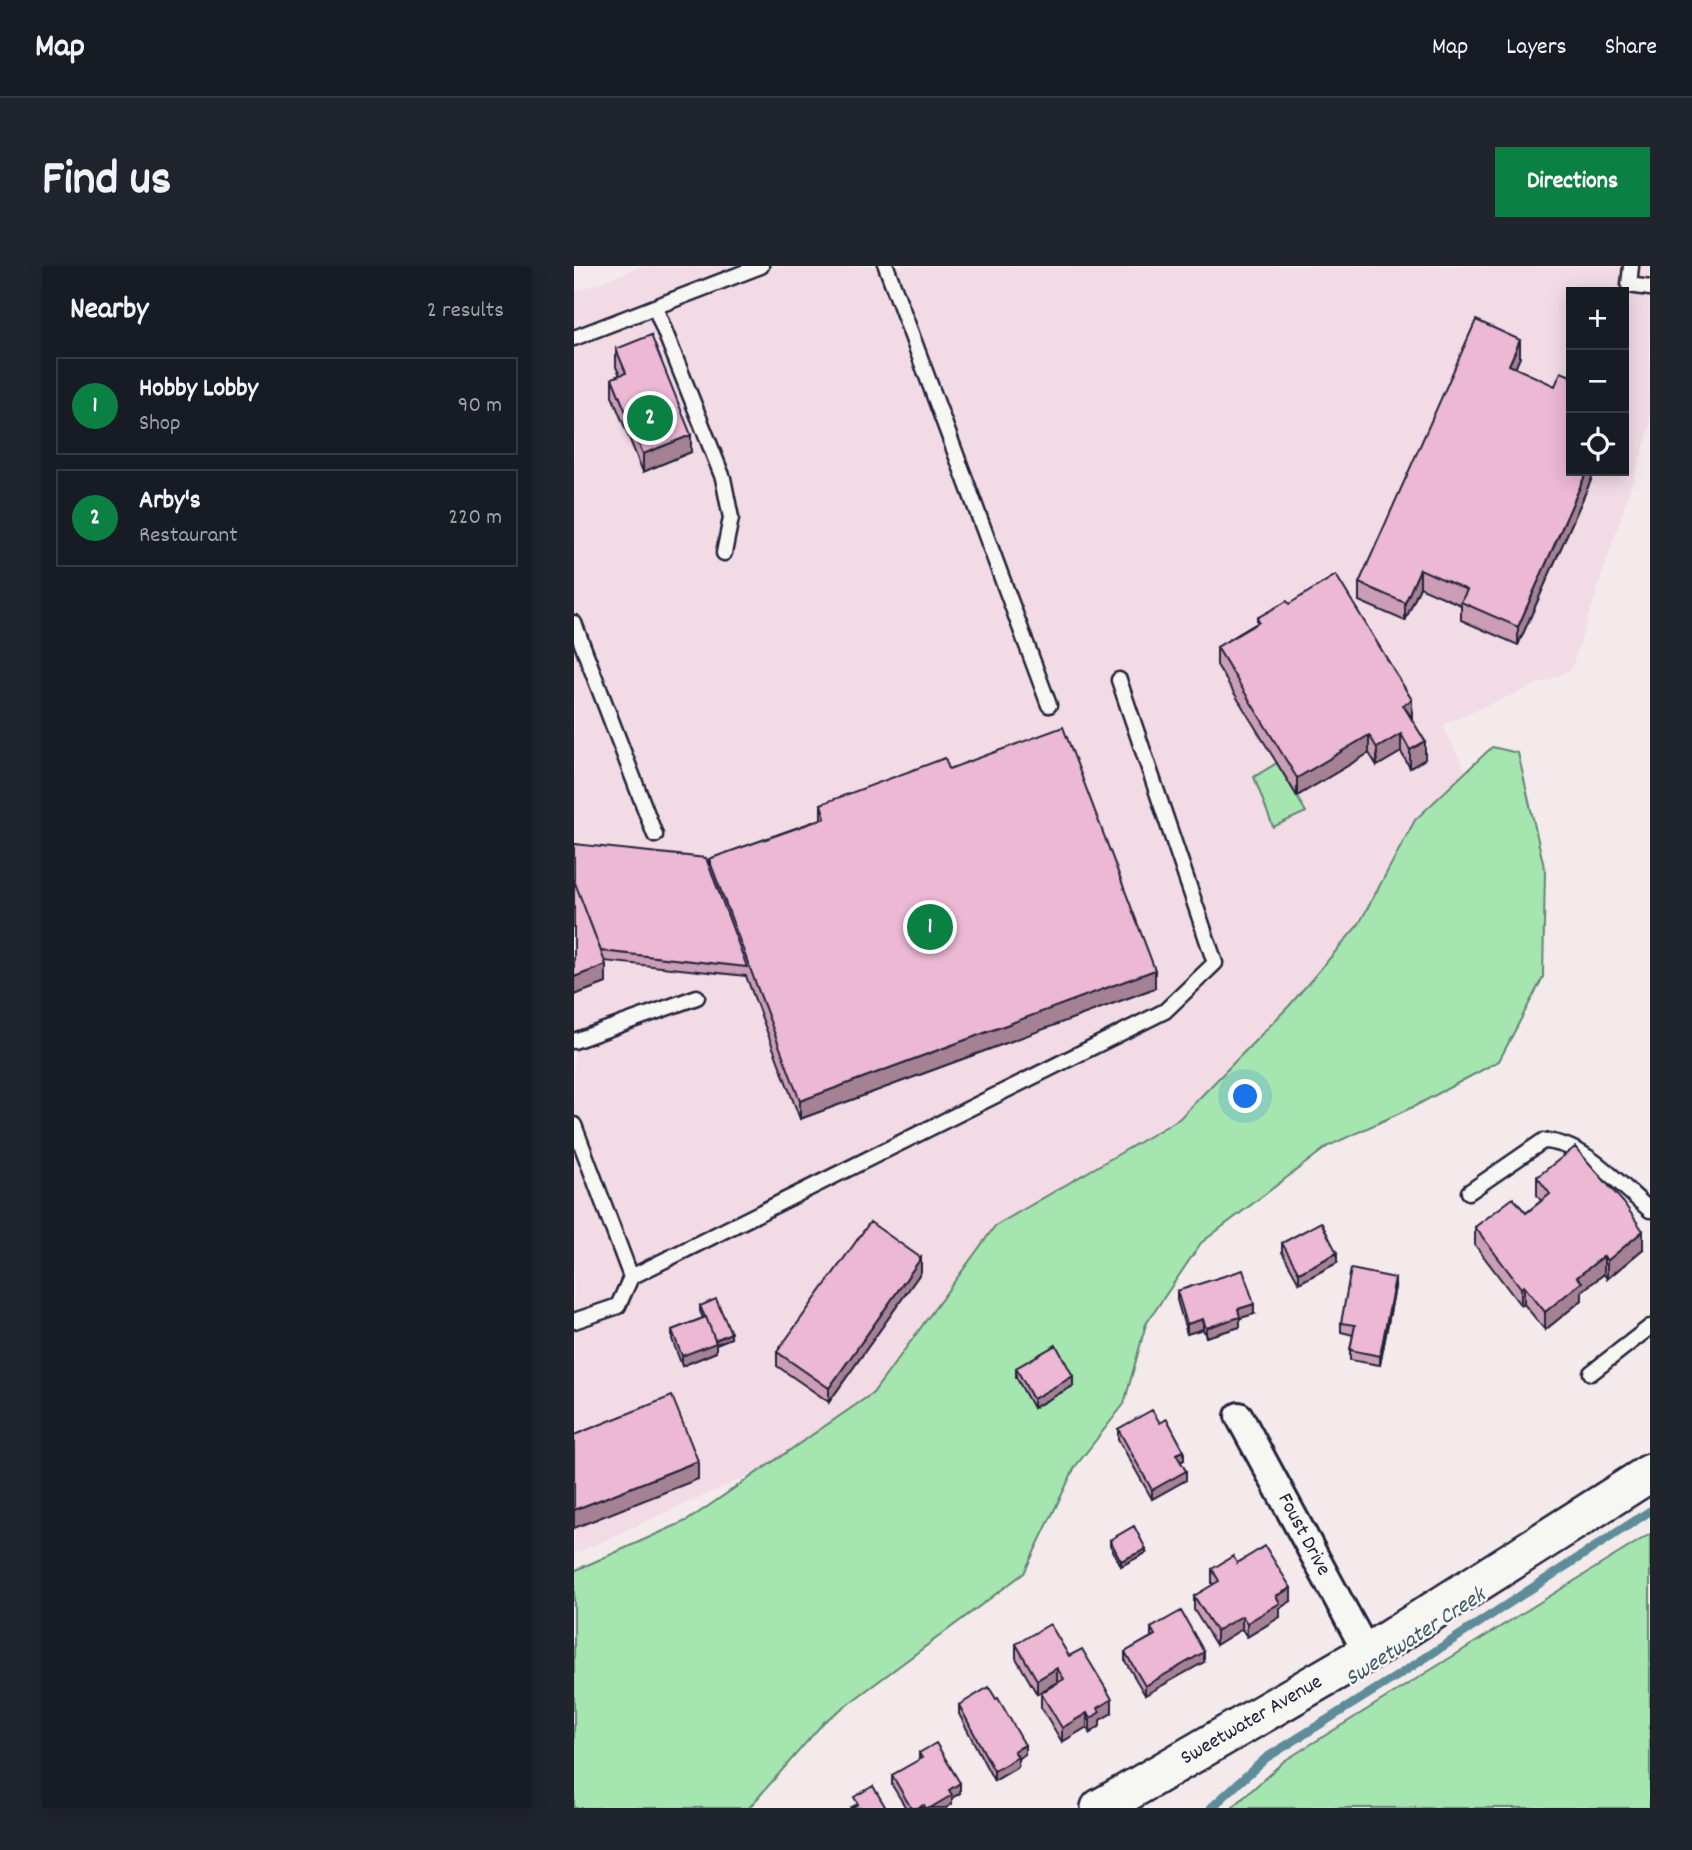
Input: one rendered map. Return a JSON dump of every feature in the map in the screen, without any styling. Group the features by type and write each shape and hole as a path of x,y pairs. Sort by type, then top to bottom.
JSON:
{"street":[{"name":"Foust Drive","path":"1239,1416 1367,1653"},
{"name":"Sweetwater Avenue","path":"1100,1808 1367,1653 1650,1473"}],"lane":[{"path":"574,338 761,266"},
{"path":"886,266 1049,705"},
{"path":"1631,266 1629,285 1650,288"},
{"path":"655,307 723,478 731,518 724,553"},
{"path":"574,623 655,835"},
{"path":"574,1321 618,1306 631,1277 1164,1011 1215,963 1119,680"},
{"path":"574,1041 697,997"},
{"path":"574,1125 631,1277"},
{"path":"1469,1192 1543,1140 1556,1141 1576,1149 1650,1210"},
{"path":"1591,1373 1650,1327"}],"shaded area":[{"path":"643,266 1650,266 1650,428 1571,670 1442,725 1504,843 890,1412 574,1554 574,292"}],"green space":[{"path":"1492,747 1518,753 1545,871 1543,977 1499,1061 1415,1106 1328,1146 1201,1243 1146,1324 1124,1404 1075,1467 1024,1573 824,1722 749,1808 574,1808 574,1571 688,1520 873,1393 995,1226 1179,1119 1289,1006 1359,924 1415,820"},
{"path":"1277,763 1306,812 1273,827 1254,777"},
{"path":"1650,1534 1650,1808 1232,1808 1284,1761"}],"building":[{"path":"1476,320 1520,340 1509,365 1555,386 1561,372 1566,374 1566,476 1585,476 1518,627 1461,602 1467,590 1420,569 1405,603 1359,583"},
{"path":"651,335 691,435 643,454 612,378 626,373 616,349"},
{"path":"1336,575 1412,700 1403,705 1425,741 1410,750 1401,734 1377,748 1369,735 1297,778 1217,647 1259,622 1257,618 1287,601 1289,604"},
{"path":"1063,727 1155,970 800,1101 709,859 825,818 821,804 945,758 949,769"},
{"path":"574,844 706,858 747,967 601,951 574,880"},
{"path":"574,880 606,965 574,977"},
{"path":"1575,1147 1624,1203 1643,1231 1607,1261 1604,1256 1577,1277 1582,1282 1545,1312 1524,1286 1521,1288 1475,1227 1513,1198 1526,1213 1550,1194 1537,1177"},
{"path":"870,1222 921,1258 829,1388 777,1352"},
{"path":"1321,1222 1337,1253 1299,1273 1282,1243"},
{"path":"1351,1269 1395,1278 1380,1356 1350,1350 1355,1325 1341,1323"},
{"path":"1243,1270 1254,1304 1238,1309 1240,1317 1206,1328 1203,1319 1187,1324 1177,1291"},
{"path":"716,1299 731,1333 715,1340 700,1306"},
{"path":"706,1317 716,1343 682,1356 672,1330"},
{"path":"1056,1345 1073,1376 1033,1399 1016,1368"},
{"path":"672,1396 698,1461 574,1510 574,1435"},
{"path":"1152,1410 1160,1423 1167,1419 1184,1451 1176,1454 1186,1471 1152,1490 1118,1429"},
{"path":"1134,1526 1146,1549 1121,1561 1110,1540"},
{"path":"1265,1546 1291,1588 1276,1596 1280,1603 1247,1623 1242,1616 1216,1631 1194,1596 1219,1581 1212,1569 1233,1556 1237,1563"},
{"path":"1181,1611 1204,1652 1145,1686 1125,1652 1155,1635 1151,1628"},
{"path":"1050,1624 1069,1656 1082,1649 1112,1699 1098,1708 1100,1712 1090,1719 1087,1713 1062,1728 1041,1693 1064,1679 1057,1668 1037,1680 1016,1644"},
{"path":"989,1687 1025,1745 1014,1751 1018,1757 994,1771 959,1705"},
{"path":"936,1743 960,1783 949,1790 952,1795 930,1808 924,1805 911,1808 892,1775 922,1758 919,1753"},
{"path":"873,1786 886,1808 850,1808 858,1804 854,1797"}],"waterway":[{"name":"Sweetwater Creek","path":"1211,1808 1266,1758 1650,1511"}],"place":[{"name":"Arby's","path":"650,418"},
{"name":"Hobby Lobby","path":"930,927"}]}
